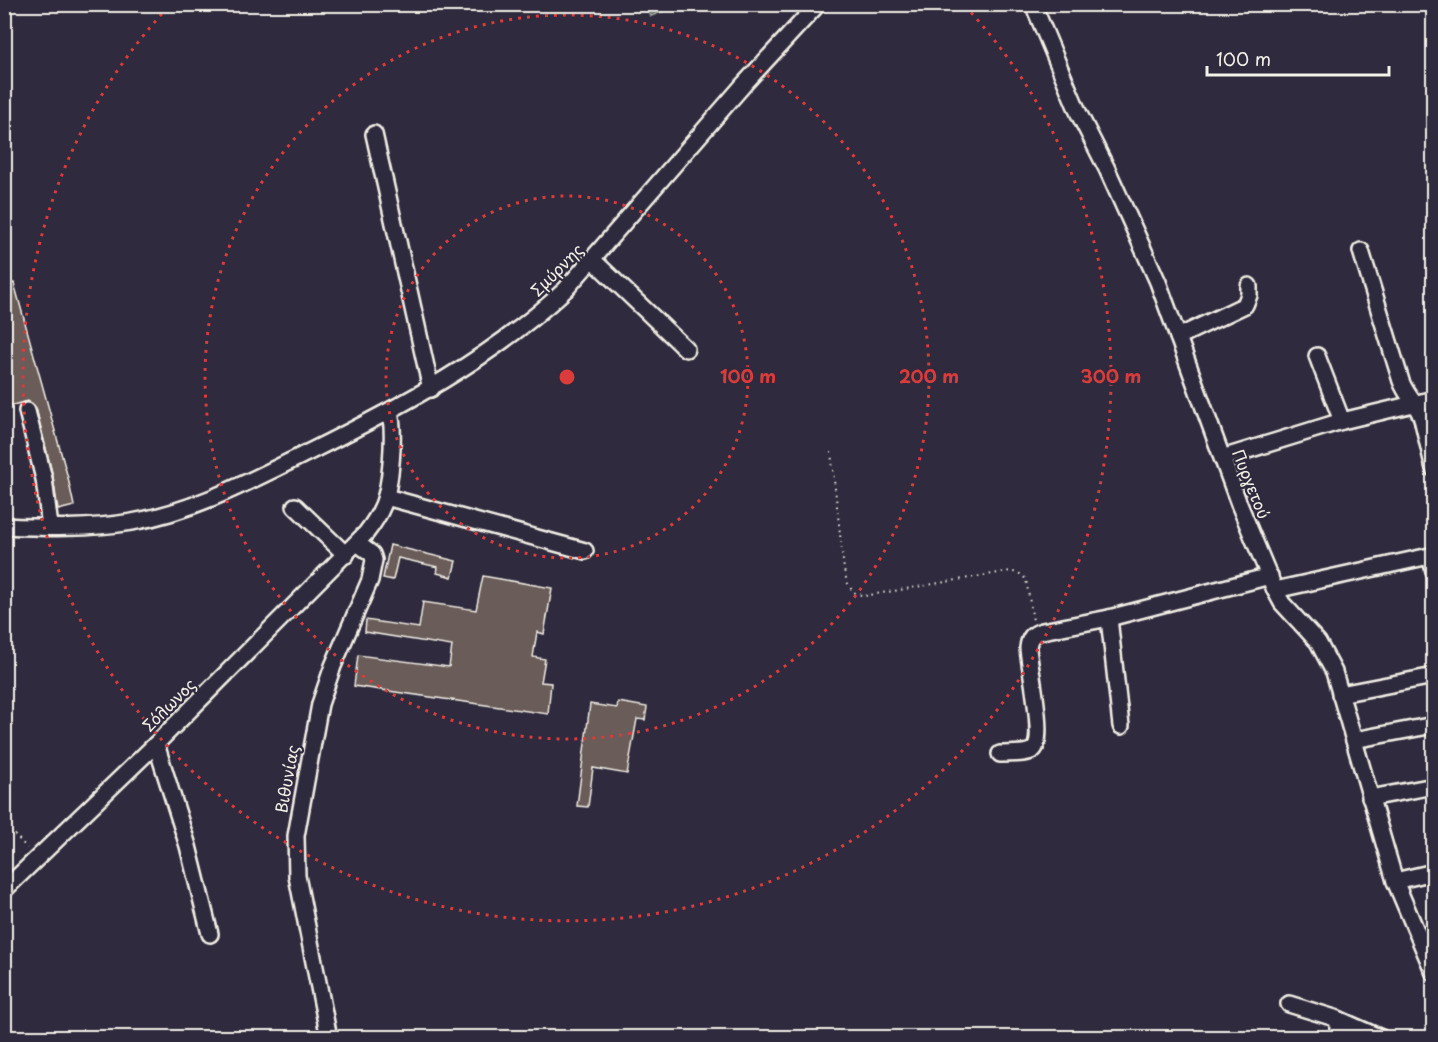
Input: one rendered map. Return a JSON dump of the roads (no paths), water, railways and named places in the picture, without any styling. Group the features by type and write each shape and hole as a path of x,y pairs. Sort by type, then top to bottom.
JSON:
{"street":[{"name":"Σμύρνης","path":"4,526 90,526 146,519 183,508 255,479 390,412 431,389 533,318 566,289 737,92 818,4"},
{"name":"Πυργετού","path":"1033,4 1079,114 1138,234 1222,458 1272,583 1282,603 1318,642 1334,672 1395,881 1432,966"},
{"path":"374,134 431,389"},
{"path":"1362,251 1401,381 1422,418 1434,469"},
{"path":"593,260 686,349"},
{"path":"1178,337 1245,305 1249,295 1249,286"},
{"path":"1317,356 1342,421"},
{"path":"1222,458 1342,421 1434,399"},
{"path":"27,411 44,479 50,527"},
{"name":"Σόλωνος","path":"4,890 156,744 357,543 374,523 386,497 392,438 390,412"},
{"path":"386,497 585,552"},
{"path":"295,506 345,555"},
{"name":"Βιθυνίας","path":"329,1038 298,885 295,842 320,704 333,666 372,573 374,557 357,543"},
{"path":"1000,754 1029,752 1038,743 1028,648 1030,638 1037,633 1272,583 1432,555 1434,572"},
{"path":"1109,618 1121,726"},
{"path":"1341,694 1434,676"},
{"path":"1354,740 1434,725"},
{"path":"156,744 188,846 210,934"},
{"path":"1370,798 1434,786"},
{"path":"1395,881 1434,872"},
{"path":"1289,1004 1338,1019 1381,1038"},
{"path":"1338,1019 1338,1038"}]}
